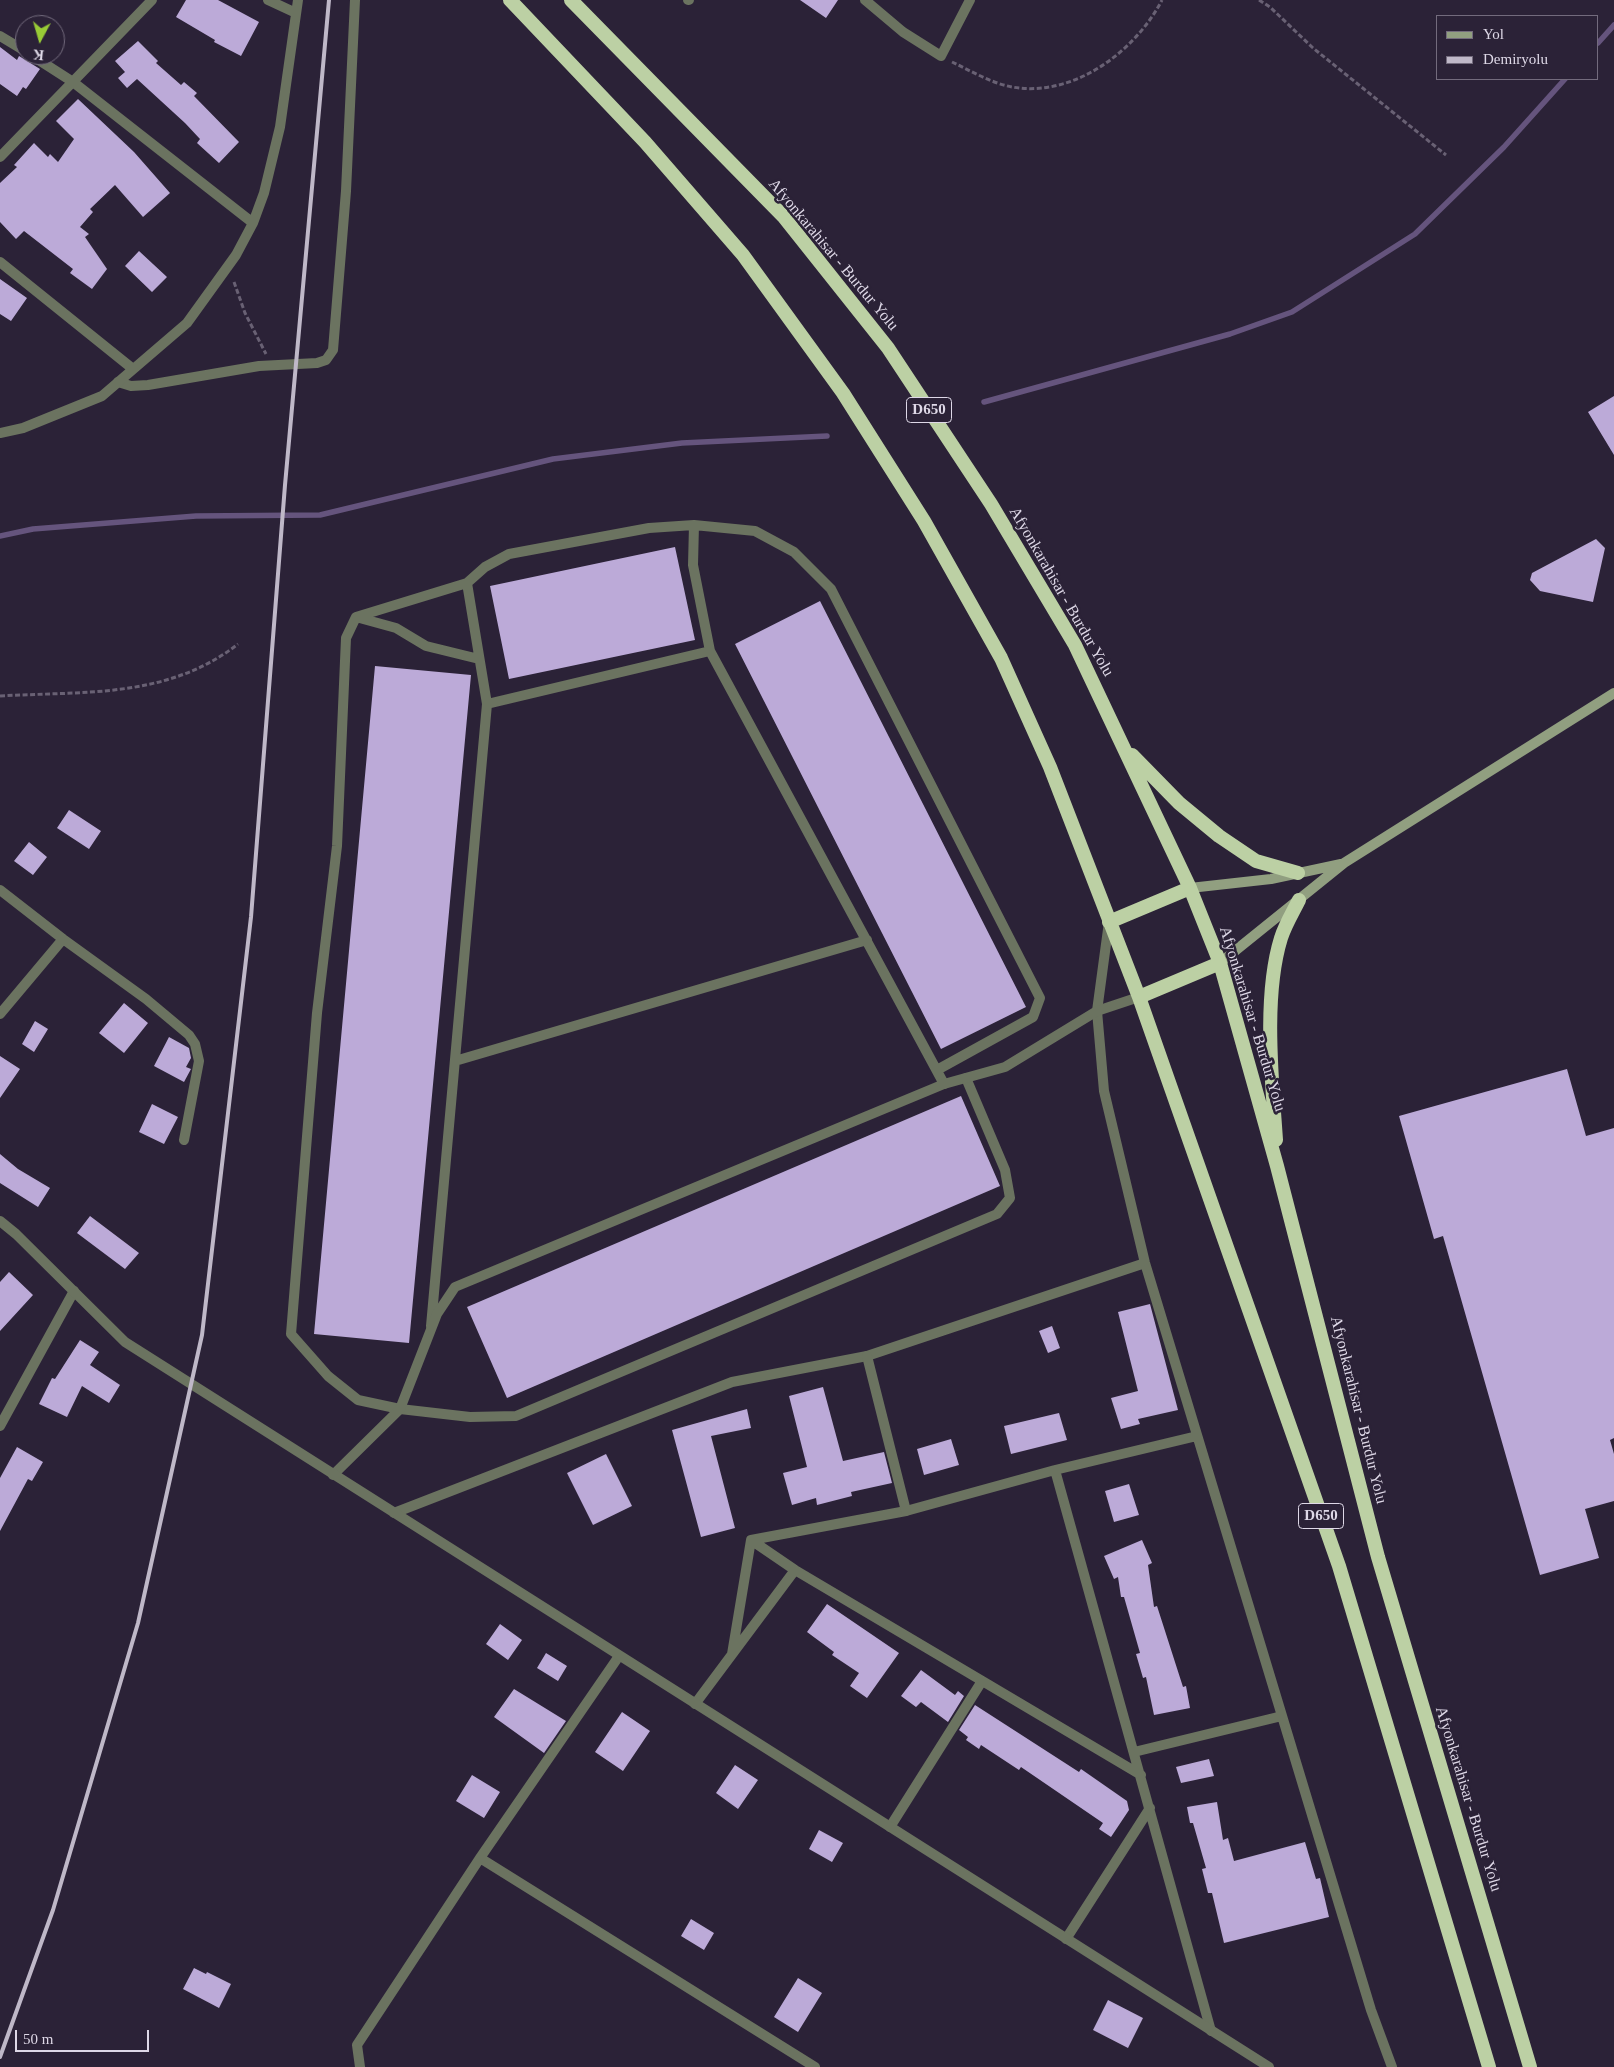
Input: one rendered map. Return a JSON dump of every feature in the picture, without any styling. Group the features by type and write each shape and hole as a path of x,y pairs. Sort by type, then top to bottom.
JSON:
{"highway":[{"name":"D650","path":"510,0 645,142 743,255 843,393 924,521 1001,658 1050,768 1139,997 1339,1566 1489,2067"},
{"name":"Afyonkarahisar - Burdur Yolu","path":"571,0 783,216 888,348 991,504 1070,637 1125,748 1190,888 1220,963 1277,1166 1378,1557 1530,2067"},
{"path":"1125,748 1179,803 1219,836 1256,860 1298,873"},
{"path":"1109,922 1190,888"},
{"path":"1277,1166 1270,1024 1275,969 1281,938 1298,900"},
{"path":"1139,997 1220,963"}],"main road":[{"path":"1220,963 1344,863 1614,693"},
{"path":"1190,888 1271,879 1344,863"}],"street":[{"path":"0,158 152,0"},
{"path":"268,0 296,13"},
{"path":"0,434 23,428 102,396 187,323 228,265 253,223 264,193 280,127 298,0"},
{"path":"118,382 131,386 148,385 272,366 317,363 326,360 333,350 346,191 355,0"},
{"path":"865,0 902,32 941,56 970,0"},
{"path":"0,36 15,45"},
{"path":"47,65 73,82 253,223"},
{"path":"0,262 133,370"},
{"path":"694,525 693,565 710,651 944,1084"},
{"path":"937,1070 1033,1017 1040,998 831,590 794,552 755,531 694,525 649,528 508,554 485,567 467,582 356,618 346,638 337,846 317,1013 291,1334 328,1376 358,1400 400,1410 470,1417 516,1416 997,1214 1010,1198 1005,1170 966,1078"},
{"path":"430,1333 487,704 467,582"},
{"path":"356,618 396,628 426,646 479,659"},
{"path":"487,704 710,651"},
{"path":"0,890 63,939 146,999 189,1035 195,1044 199,1061 184,1140"},
{"path":"1109,922 1097,1010 1104,1091 1145,1263 1371,2010 1392,2067"},
{"path":"0,1014 63,939"},
{"path":"455,1061 867,940"},
{"path":"333,1475 400,1410 437,1314 456,1287 944,1084 1006,1068 1097,1010 1139,997"},
{"path":"0,1221 16,1234 125,1342 1269,2067"},
{"path":"394,1513 732,1382 867,1356 1145,1263"},
{"path":"0,1426 74,1291"},
{"path":"867,1356 906,1511"},
{"path":"751,1540 906,1511 1055,1470 1197,1436"},
{"path":"1055,1470 1211,2030"},
{"path":"751,1540 795,1570 1141,1775"},
{"path":"732,1654 751,1540"},
{"path":"695,1704 795,1570"},
{"path":"360,2067 357,2045 480,1858 619,1656"},
{"path":"890,1827 982,1681"},
{"path":"1134,1752 1282,1716"},
{"path":"1066,1938 1150,1808"},
{"path":"480,1858 815,2067"}],"path":[{"path":"941,56 988,80 1012,87 1038,88 1067,82 1094,70 1129,44 1149,21 1162,0"},
{"path":"1259,0 1270,7 1313,48 1446,155"},
{"path":"228,265 245,314 272,366"},
{"path":"0,696 89,693 168,681 205,667 238,644"}],"building":[{"path":"186,0 218,0 259,22 241,56 214,42 215,40 176,17"},
{"path":"800,0 838,0 826,18"},
{"path":"138,41 158,61 156,63 181,85 184,82 197,93 194,96 239,142 219,163 197,143 200,139 185,123 137,79 127,88 118,78 125,72 115,61"},
{"path":"0,47 15,58 15,65 34,65 40,69 26,89 23,87 17,96 0,84"},
{"path":"78,99 134,152 170,193 143,217 115,185 90,209 93,212 80,227 89,234 85,237 107,269 92,289 70,273 73,269 24,231 16,239 0,222 0,183 17,167 14,165 34,143 48,157 50,154 58,162 74,139 56,121"},
{"path":"139,251 167,277 152,292 125,266"},
{"path":"0,279 27,298 11,321 0,314"},
{"path":"1614,396 1614,455 1588,412"},
{"path":"1596,539 1605,548 1593,602 1540,591 1530,580 1532,573"},
{"path":"675,547 695,640 509,679 490,586"},
{"path":"820,601 1026,1007 941,1049 735,644"},
{"path":"375,666 471,675 409,1343 314,1334"},
{"path":"69,810 101,831 89,849 57,828"},
{"path":"29,842 47,857 33,875 14,861"},
{"path":"124,1003 148,1023 124,1053 99,1033"},
{"path":"35,1021 48,1029 34,1052 22,1044"},
{"path":"169,1037 189,1048 191,1058 186,1067 191,1069 184,1082 154,1066"},
{"path":"0,1056 20,1069 0,1098"},
{"path":"1567,1069 1586,1136 1614,1128 1614,1438 1610,1440 1614,1454 1614,1501 1585,1509 1599,1558 1540,1575 1443,1236 1434,1239 1399,1116"},
{"path":"961,1096 1000,1186 507,1398 467,1307"},
{"path":"152,1104 178,1117 164,1144 139,1132"},
{"path":"0,1154 18,1169 50,1188 38,1207 0,1183"},
{"path":"90,1216 139,1253 125,1269 77,1233"},
{"path":"9,1272 33,1295 0,1331 0,1282"},
{"path":"1150,1304 1178,1410 1138,1419 1140,1424 1121,1429 1111,1398 1138,1391 1118,1312"},
{"path":"1052,1326 1060,1348 1048,1353 1039,1331"},
{"path":"80,1340 99,1352 90,1365 120,1385 109,1403 82,1386 67,1417 39,1404 52,1378 55,1379"},
{"path":"823,1387 843,1461 884,1452 892,1483 851,1492 852,1496 817,1505 816,1498 792,1505 783,1473 807,1467 789,1396"},
{"path":"747,1409 751,1428 711,1436 735,1528 701,1537 672,1430"},
{"path":"1059,1413 1067,1440 1011,1454 1004,1426"},
{"path":"951,1439 959,1465 924,1475 917,1449"},
{"path":"17,1447 43,1462 32,1481 28,1479 0,1531 0,1478"},
{"path":"606,1454 632,1506 593,1525 567,1473"},
{"path":"1129,1484 1139,1515 1114,1522 1105,1491"},
{"path":"1142,1540 1152,1563 1148,1565 1154,1607 1157,1606 1183,1687 1186,1686 1190,1708 1154,1715 1146,1677 1143,1678 1136,1654 1140,1653 1124,1597 1121,1597 1118,1577 1114,1579 1104,1556"},
{"path":"827,1604 899,1653 867,1698 850,1686 859,1673 832,1655 834,1652 807,1632"},
{"path":"500,1624 522,1640 508,1660 486,1644"},
{"path":"546,1653 567,1666 558,1681 537,1668"},
{"path":"921,1670 955,1695 958,1691 964,1696 948,1722 921,1702 916,1707 901,1696"},
{"path":"514,1689 566,1721 544,1753 494,1717"},
{"path":"975,1705 1079,1772 1081,1769 1127,1801 1129,1810 1111,1837 1099,1829 1103,1823 1021,1767 1019,1770 981,1745 979,1749 966,1740 968,1737 959,1730"},
{"path":"622,1712 650,1731 623,1771 595,1752"},
{"path":"1209,1759 1214,1776 1181,1783 1176,1767"},
{"path":"735,1765 758,1780 738,1809 716,1793"},
{"path":"472,1775 500,1792 484,1818 456,1801"},
{"path":"1217,1802 1223,1840 1228,1838 1234,1861 1305,1842 1316,1879 1320,1878 1329,1917 1224,1943 1212,1893 1208,1893 1202,1869 1206,1868 1193,1823 1190,1823 1187,1807"},
{"path":"819,1830 843,1843 832,1862 809,1849"},
{"path":"691,1919 714,1933 704,1950 681,1936"},
{"path":"194,1968 231,1984 219,2008 183,1989"},
{"path":"798,1978 822,1993 798,2032 774,2017"},
{"path":"1108,2000 1143,2018 1128,2048 1093,2030"}],"waterway":[{"path":"1599,42 1614,25"},
{"path":"984,402 1230,334 1292,312 1415,234 1504,147 1564,80"},
{"path":"0,536 33,529 196,516 320,515 553,459 682,443 827,436"}],"railway":[{"path":"0,2057 53,1910 138,1623 202,1335 251,917 285,485 329,0"}]}
